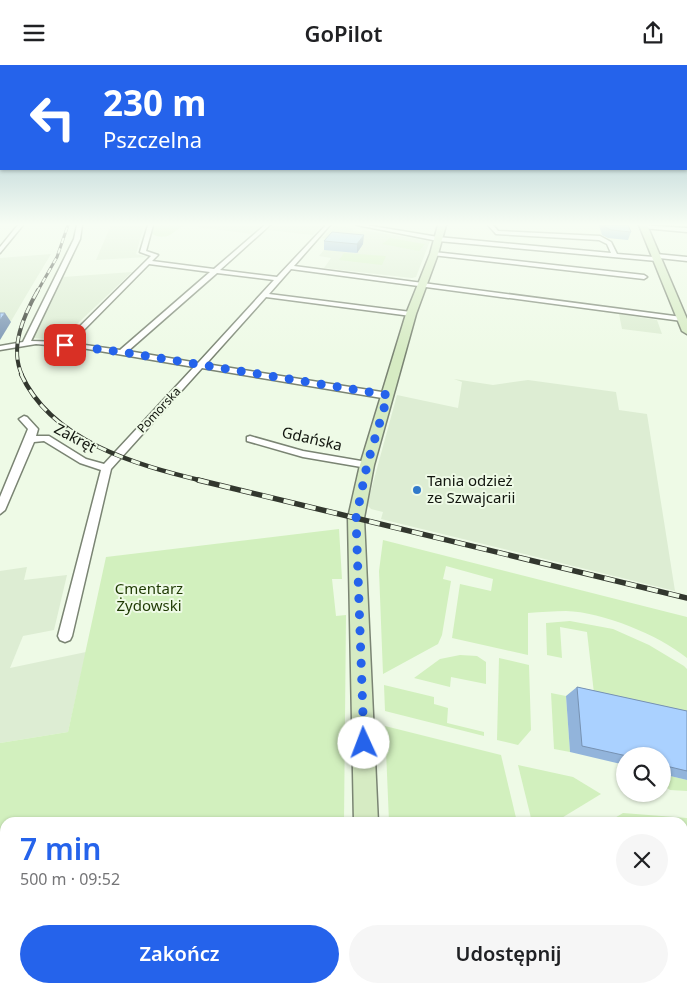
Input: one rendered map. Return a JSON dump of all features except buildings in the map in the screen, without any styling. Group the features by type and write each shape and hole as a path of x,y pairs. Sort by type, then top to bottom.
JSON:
{"street":[{"path":"26,343 63,268"},
{"path":"65,345 141,268"},
{"path":"195,268 278,279"},
{"path":"122,352 218,268"},
{"name":"Pomorska","path":"65,635 106,468 289,268"},
{"path":"301,268 682,319"},
{"path":"366,817 356,518 367,465 411,314 428,268"},
{"path":"565,268 644,277"},
{"path":"662,268 687,331"},
{"path":"264,295 411,314"},
{"path":"0,347 26,343 65,345 122,352 388,395"},
{"name":"Zakręt","path":"0,510 33,429 24,419"},
{"name":"Zakręt","path":"30,439 46,438 82,461 106,468"},
{"name":"Gdańska","path":"250,439 303,454 367,465"}],"shaded area":[{"path":"0,268 42,268 27,294 0,340"},
{"path":"327,268 419,268 416,277"},
{"path":"132,272 60,340 33,338 63,277"},
{"path":"619,314 657,320 662,334 622,329"},
{"path":"454,379 493,385 528,380 616,392 619,410 647,414 675,591 381,519 383,512 371,509 367,505 397,395 458,408 462,382"},
{"path":"27,567 24,580 67,575 54,630 23,636 10,668 86,652 68,732 0,743 0,571"}],"green space":[{"name":"Cmentarz Żydowski","path":"339,529 342,579 332,579 336,616 346,615 344,817 0,817 0,743 68,732 106,557"},
{"path":"383,540 687,617 687,658 661,641 630,626 580,612 528,613 528,655 452,638 460,584 491,591 493,579 446,566 443,579 451,581 442,635 438,644 383,674 379,571"},
{"path":"570,621 613,629 649,645 684,666 687,669 687,723 595,702 587,632 560,627 562,658 547,655 546,623"},
{"path":"460,655 477,656 486,662 486,684 451,677 450,687 414,678 440,659"},
{"path":"499,658 529,665 531,730 518,745 497,740"},
{"path":"384,685 434,697 434,704 448,708 447,723 484,732 484,736 385,711"},
{"path":"551,693 566,696 570,752 554,749"},
{"path":"385,726 501,755 516,817 389,817"},
{"path":"518,765 573,777 601,794 563,817 531,817"},
{"path":"671,776 687,780 687,791 671,790"},
{"path":"623,813 674,817 616,817"}],"railway":[{"path":"37,292 51,268"},
{"path":"22,375 18,364 18,342 23,320 37,292"},
{"path":"21,374 35,397 53,417 75,434 125,458 203,481"},
{"path":"198,480 687,598"}],"place":[{"name":"Tania odzież ze Szwajcarii","path":"417,490"}],"route":[{"path":"65,345 122,352 388,395 367,465 356,518 364,743"}]}
